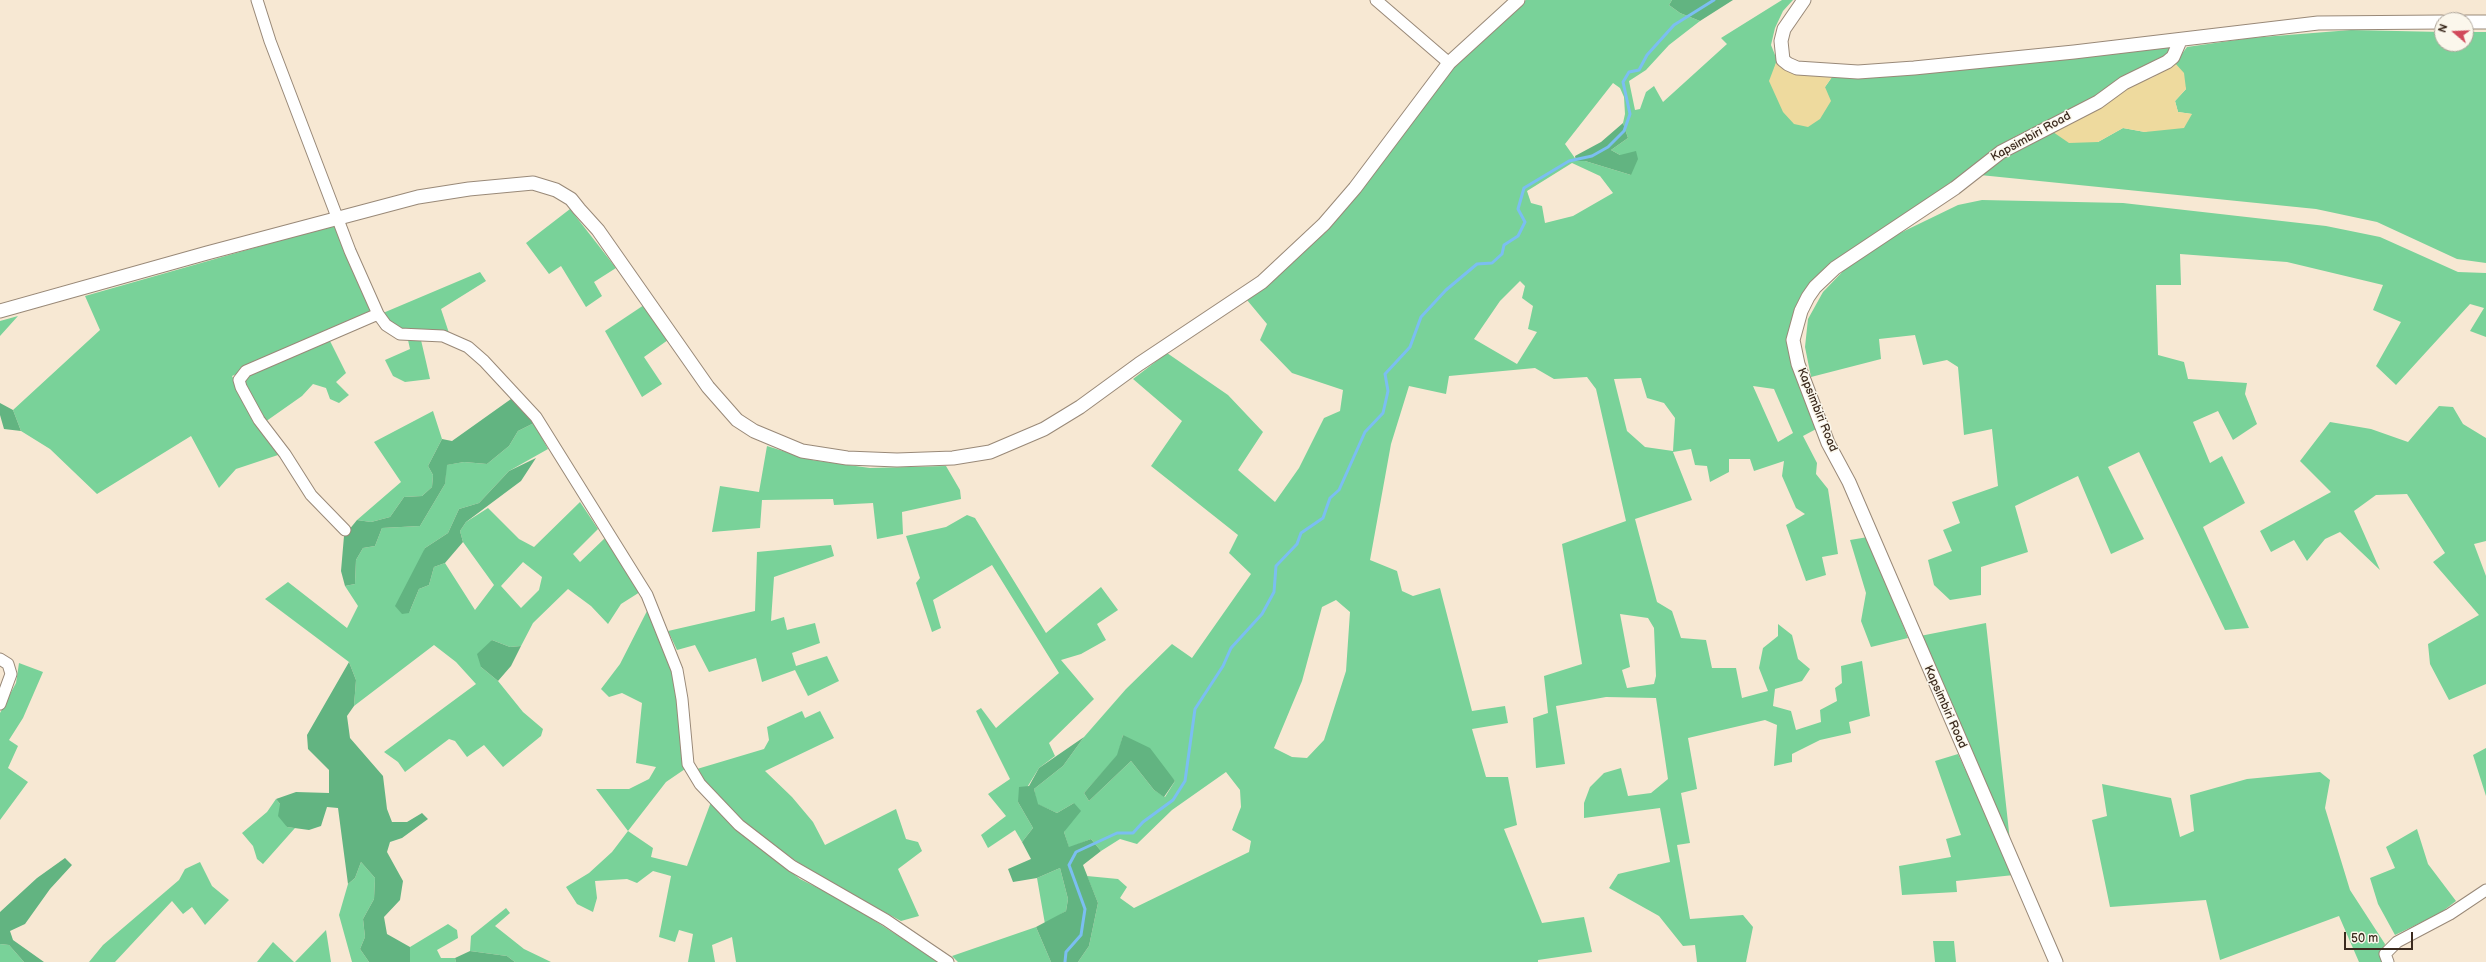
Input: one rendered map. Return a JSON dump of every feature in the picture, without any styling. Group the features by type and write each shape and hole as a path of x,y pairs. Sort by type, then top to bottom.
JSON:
{"street":[{"path":"257,0 270,41 339,217 350,251 378,314 386,326 400,334 443,336 468,347 484,361 536,417 647,595 677,670 682,699 688,764 705,789 739,825 792,866 886,920 948,962"},
{"path":"1376,0 1449,63"},
{"path":"0,311 339,217 418,197 519,183 544,185 570,199 598,230 708,387 742,424 768,439 802,450 847,458 897,460 953,458 990,452 1044,429 1262,282 1324,224 1355,188 1449,63 1518,0"},
{"path":"1804,0 1784,29 1781,53 1788,64 1808,70 1858,72 1914,68 2180,41 2244,30 2318,23 2434,22"},
{"path":"2474,22 2486,22"},
{"name":"Kapsimbiri Road","path":"2056,962 1848,482 1828,443 1798,364 1793,340 1798,322 1808,297 1815,286 1841,264 1955,188 2001,152 2098,102 2124,83 2167,62 2173,57 2180,41"},
{"path":"345,530 311,495 285,454 259,420 241,387 239,380 246,371 378,314"},
{"path":"0,658 8,664 12,674 0,704"},
{"path":"2388,962 2385,954 2397,942 2450,914 2486,890"}],"green space":[{"path":"1526,0 1672,0 1669,5 1680,13 1700,21 1669,45 1646,70 1629,81 1635,110 1640,109 1646,92 1654,86 1663,102 1727,44 1721,38 1782,0 1793,0 1783,11 1775,28 1771,45 1777,60 1772,77 1825,87 1832,77 1885,77 2173,47 2171,53 2097,98 2016,136 1822,274 1793,323 1818,428 1803,436 1817,463 1816,474 1828,489 1838,554 1822,557 1826,575 1806,581 1786,525 1805,514 1796,508 1782,476 1784,461 1754,471 1750,459 1729,459 1729,472 1710,482 1707,466 1695,465 1691,449 1673,452 1692,500 1635,519 1657,602 1672,611 1681,638 1706,640 1712,668 1736,668 1742,698 1768,691 1759,668 1763,648 1778,636 1778,624 1792,635 1798,659 1810,669 1802,681 1775,689 1773,706 1791,711 1796,730 1821,722 1820,710 1837,701 1835,688 1842,683 1841,666 1862,661 1870,716 1849,722 1851,733 1820,740 1792,754 1792,762 1774,766 1777,725 1765,720 1688,738 1697,789 1681,793 1690,843 1677,845 1690,919 1743,915 1753,927 1746,962 1697,962 1695,945 1683,946 1659,916 1609,888 1618,874 1670,862 1660,808 1584,818 1584,803 1590,787 1604,773 1621,768 1628,796 1651,793 1668,779 1656,698 1606,697 1556,706 1565,764 1536,768 1533,718 1548,713 1544,676 1582,664 1562,544 1626,521 1596,389 1587,377 1554,379 1535,368 1449,376 1446,394 1409,386 1391,444 1370,560 1397,571 1402,591 1413,596 1440,588 1472,711 1505,706 1508,723 1472,729 1486,777 1508,777 1517,825 1504,829 1542,923 1584,917 1592,952 1538,960 1538,962 1078,962 1089,946 1098,903 1087,876 1118,879 1127,887 1120,898 1134,908 1249,852 1251,841 1232,830 1241,807 1240,790 1226,772 1172,810 1137,844 1120,839 1101,851 1091,839 1069,848 1064,832 1074,803 1057,813 1037,804 1034,789 1063,766 1084,737 1126,689 1172,644 1192,658 1251,574 1229,553 1238,535 1151,466 1182,421 1133,379 1167,353 1228,395 1263,432 1238,470 1275,502 1299,468 1324,418 1340,411 1343,390 1292,373 1260,340 1267,324 1247,300 1327,231 1453,68","holes":["1613,83 1620,88 1624,97 1625,114 1623,123 1628,138 1611,150 1620,155 1631,175 1585,161 1577,161 1565,144","1572,163 1600,176 1613,193 1573,216 1545,223 1542,206 1531,203 1527,191","1520,281 1525,286 1522,298 1533,306 1528,329 1537,332 1517,364 1474,339 1500,301","1641,378 1647,398 1664,403 1675,418 1673,451 1645,447 1627,431 1614,379","1753,386 1774,389 1793,433 1778,442","1336,600 1350,612 1346,671 1324,740 1307,758 1292,757 1274,748 1302,681 1322,607","1620,614 1648,618 1654,628 1656,676 1654,684 1627,688 1622,670 1630,667","1123,735 1175,781 1165,797 1154,790 1131,761 1089,801 1084,793 1118,755"]},
{"path":"1672,0 1733,0 1700,21 1680,13 1669,5"},
{"path":"2351,30 2434,32 2434,52 2474,52 2474,32 2486,32 2486,263 2457,259 2377,222 2316,209 1980,175 2003,159 2053,132 2098,142 2123,128 2145,132 2192,114 2178,112 2175,101 2186,89 2175,63 2187,47 2250,38"},
{"path":"1623,123 1628,138 1611,150 1620,155 1636,151 1638,159 1631,175 1585,161 1576,161 1575,156 1601,142"},
{"path":"1982,200 2123,203 2326,226 2380,237 2458,272 2486,273 2486,337 2470,331 2484,308 2470,304 2396,385 2376,366 2401,322 2373,310 2383,285 2287,262 2180,254 2181,285 2156,285 2158,355 2184,362 2188,379 2247,383 2245,394 2257,424 2233,440 2218,411 2193,422 2210,463 2222,456 2245,503 2203,527 2249,628 2225,630 2139,452 2108,467 2144,539 2111,554 2078,476 2015,506 2028,552 1981,567 1981,595 1950,600 1934,585 1928,560 1952,551 1943,530 1960,523 1952,502 1998,486 1992,429 1964,435 1958,367 1947,360 1923,365 1915,335 1879,339 1881,359 1811,377 1805,347 1808,319 1823,292 1848,266 1896,235 1958,205"},
{"path":"570,209 616,268 594,282 602,296 586,307 561,266 549,274 526,243"},
{"path":"338,224 371,314 232,376 252,417 281,454 236,469 219,488 191,436 97,494 50,449 21,431 13,410 100,330 85,296"},
{"path":"480,272 486,281 441,309 449,333 404,330 392,325 383,313"},
{"path":"644,305 668,340 644,357 662,384 642,397 605,331"},
{"path":"18,316 0,336 0,321"},
{"path":"329,339 346,373 336,382 349,395 339,403 330,399 326,388 313,384 302,396 265,422 244,380 246,375"},
{"path":"408,340 421,340 430,379 405,382 393,376 385,360 410,349"},
{"path":"511,399 534,423 518,431 509,446 487,464 464,462 447,465 445,484 420,526 382,528 375,546 363,548 356,560 355,584 345,586 341,571 344,536 357,520 371,522 390,517 404,497 422,496 432,487 433,475 428,466 442,439 452,441"},
{"path":"0,403 13,410 21,431 4,429 0,415"},
{"path":"2439,406 2453,407 2463,424 2486,438 2486,541 2474,544 2486,576 2486,684 2449,700 2430,664 2428,644 2479,615 2433,562 2445,553 2407,494 2376,495 2354,511 2380,570 2340,532 2325,539 2307,561 2294,540 2271,552 2260,531 2331,492 2300,461 2330,422 2371,429 2408,442"},
{"path":"433,411 442,439 428,466 433,475 432,487 422,496 404,497 390,517 371,522 357,520 401,482 374,442"},
{"path":"534,423 548,449 509,471 479,503 459,509 448,533 425,548 409,613 419,589 429,585 434,567 445,563 475,610 494,585 463,542 460,531 466,522 488,508 519,539 534,547 580,502 598,529 573,554 580,562 605,538 640,592 621,604 608,624 591,606 568,589 533,623 521,646 510,647 492,640 481,667 498,681 523,712 543,729 541,736 503,767 484,745 467,757 455,741 449,739 405,772 398,762 384,752 476,684 456,662 434,645 354,706 356,680 349,662 265,599 288,582 347,628 358,606 345,586 355,584 356,560 363,548 375,546 382,528 420,526 445,484 446,465 464,462 487,464 509,446 518,431","holes":["523,562 542,577 539,590 521,608 501,586"]},
{"path":"767,446 812,460 870,468 946,466 960,490 961,499 902,512 903,534 877,539 873,503 834,505 833,499 762,500 760,528 712,532 720,486 759,492"},
{"path":"536,458 521,481 466,522 460,531 463,542 445,563 434,567 429,585 419,589 409,613 402,614 395,606 425,548 448,533 459,509 479,503 509,471"},
{"path":"967,515 975,518 1046,633 1101,587 1118,610 1097,624 1106,640 1081,654 1061,660 1094,699 1049,743 1055,756 1039,768 1018,802 1033,828 1022,842 1015,830 988,848 981,835 1006,816 988,794 1010,779 976,711 981,708 996,728 1059,673 992,565 933,600 941,628 932,632 916,583 920,578 906,536 946,527"},
{"path":"1868,537 1908,638 1871,647 1861,621 1866,593 1850,540"},
{"path":"831,545 834,556 774,577 771,621 784,617 787,630 815,623 820,643 792,653 796,666 827,656 839,681 808,696 795,670 762,682 756,658 709,672 695,645 677,650 668,631 755,611 757,552"},
{"path":"647,611 670,660 678,695 685,769 666,782 628,831 596,789 629,789 649,779 656,767 636,763 642,703 622,693 609,697 601,689 620,664"},
{"path":"1986,623 2010,841 1920,636"},
{"path":"492,640 510,647 521,646 511,666 498,681 481,667 477,654"},
{"path":"349,662 356,680 354,706 347,716 350,738 383,776 387,809 392,822 407,822 422,813 428,819 402,838 390,842 387,852 403,881 400,900 384,917 387,934 410,947 410,962 369,962 360,949 365,937 363,919 374,899 375,878 361,862 355,878 348,884 338,808 327,807 321,826 309,830 287,827 278,816 280,804 276,799 296,792 329,793 329,770 308,749 307,735"},
{"path":"19,663 43,672 23,718 9,740 18,746 8,768 28,782 0,820 0,713 16,683"},
{"path":"802,711 805,718 820,711 834,738 765,771 792,797 813,822 825,845 896,809 906,839 918,842 922,851 898,869 919,916 901,921 815,875 732,814 708,788 697,769 764,749 769,740 767,727"},
{"path":"1123,735 1150,748 1175,781 1164,797 1154,790 1131,761 1089,801 1084,793 1117,755"},
{"path":"1084,737 1063,766 1034,789 1038,804 1057,813 1074,803 1081,811 1064,832 1069,847 1091,839 1101,851 1083,865 1098,903 1089,946 1078,962 1051,962 1036,927 1066,911 1068,899 1060,868 1037,878 1013,882 1008,869 1031,859 1022,842 1033,828 1018,802 1019,787 1029,786 1039,768"},
{"path":"2486,748 2486,796 2473,755"},
{"path":"1958,754 2014,875 1956,881 1957,892 1902,895 1899,866 1951,857 1946,839 1961,835 1935,761"},
{"path":"2320,772 2330,780 2325,808 2350,890 2385,944 2381,958 2383,962 2359,962 2339,916 2220,960 2206,900 2110,907 2092,820 2107,816 2102,784 2171,798 2180,837 2194,831 2190,795 2247,779"},
{"path":"276,799 280,804 287,827 295,828 263,864 257,859 253,846 242,833 267,812"},
{"path":"711,802 737,829 800,879 844,901 939,962 736,962 732,937 712,945 715,962 688,962 693,934 679,930 675,942 659,937 671,876 653,871 637,883 627,879 595,881 597,898 593,912 577,904 566,887 589,873 612,852 628,831 653,848 651,857 687,866"},
{"path":"2417,829 2428,864 2456,901 2439,914 2395,935 2378,904 2370,878 2395,868 2386,847"},
{"path":"65,858 72,865 50,889 25,924 10,931 13,940 44,962 24,962 9,945 0,944 0,912 37,878"},
{"path":"200,862 212,886 229,900 205,925 192,907 183,914 172,901 115,962 89,962 103,945 179,880 185,869"},
{"path":"361,862 375,878 374,899 363,919 365,937 360,949 369,962 352,962 339,915 348,884 355,878"},
{"path":"1060,868 1068,899 1066,911 1045,924 1037,878"},
{"path":"506,908 510,913 495,926 524,949 551,962 515,962 507,956 470,951 471,936"},
{"path":"448,924 457,930 458,938 437,950 441,958 455,958 456,962 410,962 410,947"},
{"path":"1036,927 1051,962 958,962 952,956"},
{"path":"326,930 331,962 295,962"},
{"path":"1933,941 1954,941 1956,962 1935,962"},
{"path":"273,942 294,962 257,962"},
{"path":"0,944 9,945 24,962 0,962"},
{"path":"470,951 507,956 515,962 456,962 455,958"}],"sand":[{"path":"1777,60 1832,77 1825,87 1831,101 1820,119 1808,127 1794,124 1783,112 1769,81"},
{"path":"2175,63 2184,73 2186,89 2175,101 2178,112 2192,114 2184,128 2145,132 2123,128 2098,142 2069,143 2053,132 2127,86 2152,78"}],"waterway":[{"path":"1065,962 1066,952 1081,935 1085,909 1069,865 1076,852 1117,833 1133,833 1143,822 1173,800 1185,781 1195,709 1223,666 1231,648 1262,614 1274,592 1276,566 1297,544 1301,533 1323,518 1330,498 1339,490 1365,432 1383,413 1388,391 1385,374 1410,347 1421,317 1446,290 1477,264 1492,263 1502,254 1504,245 1518,236 1525,222 1518,209 1524,188 1569,161 1592,156 1608,147 1624,131 1630,114 1623,82 1629,72 1639,70 1647,55 1674,25 1714,0"}]}
